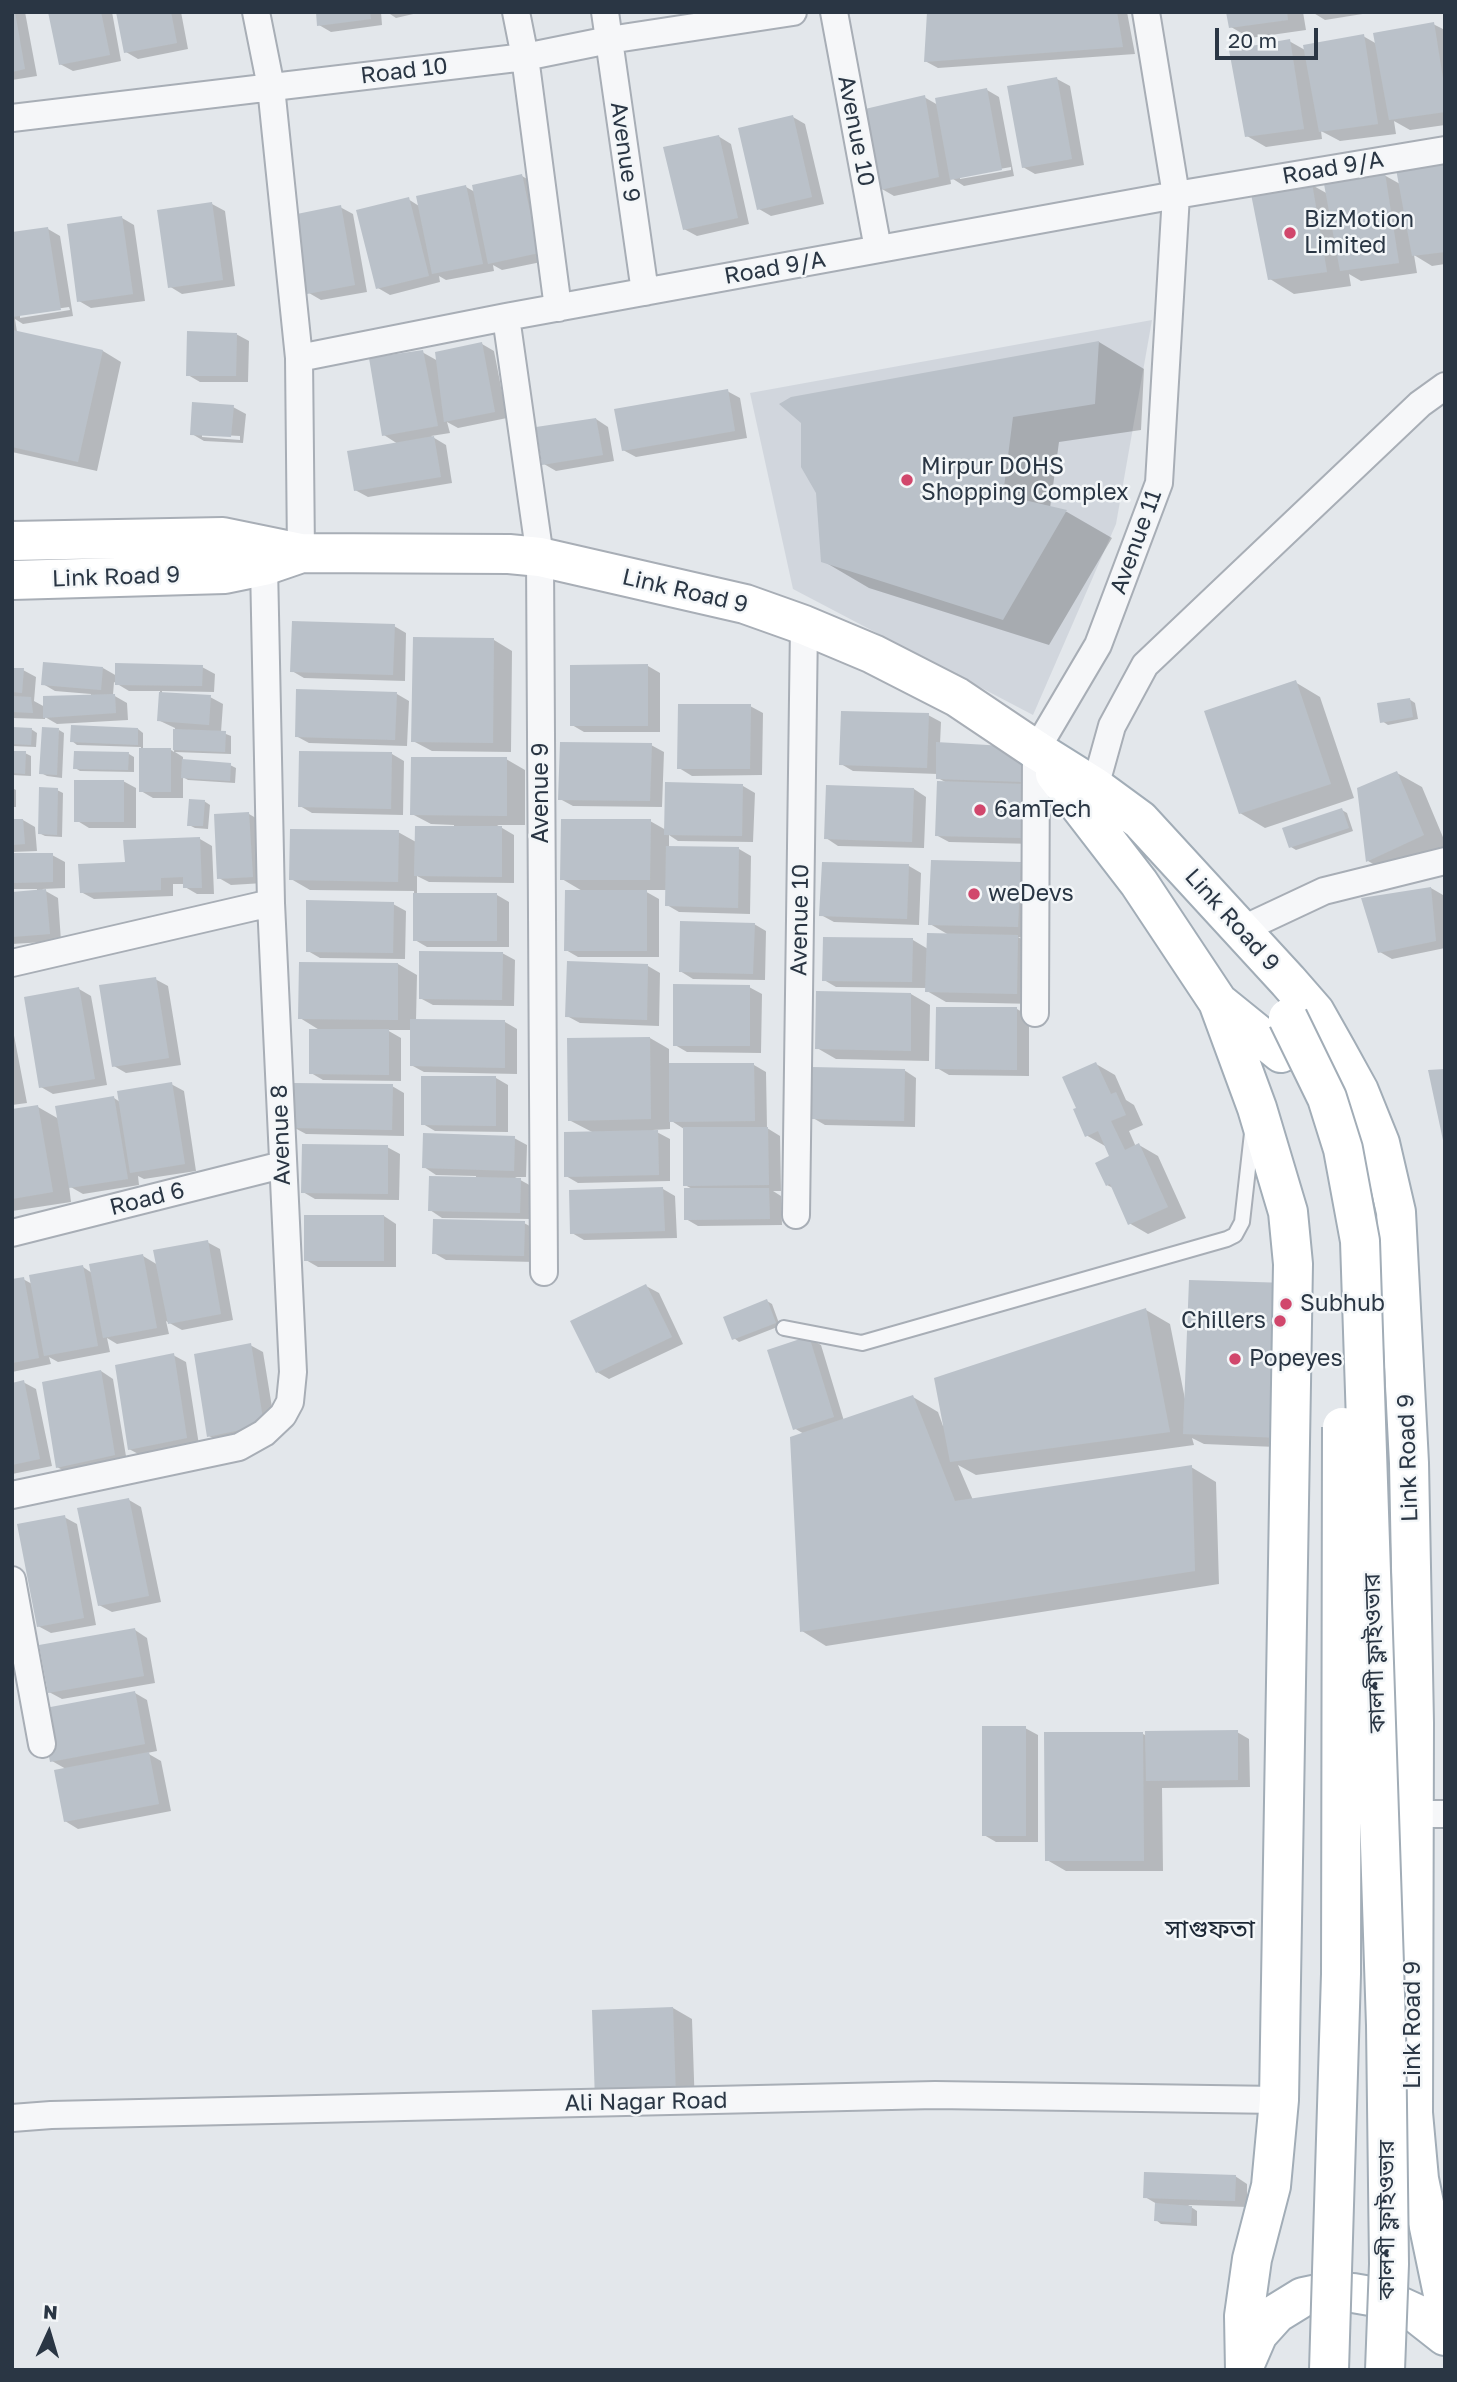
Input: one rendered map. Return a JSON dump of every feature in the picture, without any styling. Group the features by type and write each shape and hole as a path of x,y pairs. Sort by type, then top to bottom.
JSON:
{"main road":[{"name":"Link Road 9","path":"12,541 223,537 301,553 509,554 540,557 745,604 804,625 873,654 957,698 1095,787 1140,820 1315,1012 1359,1091 1380,1143 1396,1212 1429,1814 1413,2113 1419,2179 1445,2304"},
{"name":"Link Road 9","path":"12,580 225,574 264,566 301,553"},
{"name":"Link Road 9","path":"1036,750 1139,883 1218,1002 1257,1108 1288,1212 1293,1264 1279,2099 1271,2186 1252,2259 1244,2316 1245,2367"},
{"name":"কালশী ফ্লাইওভার","path":"1253,942 1284,1035 1327,1098 1343,1149 1360,1241 1386,2025 1389,2264 1385,2370"},
{"path":"1218,1002 1284,1035 1317,1129 1342,1272 1341,1960 1329,2370"},
{"path":"1245,2367 1258,2334 1277,2313 1303,2297 1322,2293 1353,2293 1382,2298 1417,2314 1445,2336"}],"street":[{"path":"256,12 271,87 299,358 301,553"},
{"path":"516,12 525,57 558,308"},
{"name":"Avenue 9","path":"605,12 645,292"},
{"name":"Road 10","path":"12,118 525,57 609,40 793,12"},
{"name":"Avenue 10","path":"834,12 878,249"},
{"name":"Avenue 11","path":"1036,750 1098,645 1159,483 1176,195 1146,12"},
{"name":"Road 9/A","path":"299,358 878,249 1445,150"},
{"name":"Avenue 9","path":"506,317 540,557 544,1272"},
{"path":"1095,787 1112,726 1145,665 1420,404 1445,386"},
{"name":"Avenue 8","path":"12,1495 239,1447 264,1433 283,1415 290,1402 292,1372 271,903 264,566"},
{"name":"Avenue 10","path":"796,1215 804,625"},
{"path":"1035,1013 1036,750"},
{"path":"1253,942 1324,891 1445,861"},
{"path":"12,963 271,903"},
{"name":"Road 6","path":"12,1233 282,1165"},
{"path":"12,1580 42,1744"},
{"name":"Ali Nagar Road","path":"12,2118 935,2095 1279,2099"}],"lane":[{"path":"784,1328 862,1343 1227,1239 1235,1235 1242,1222 1252,1128 1257,1108"}],"shaded area":[{"path":"1152,320 1116,524 1033,715 793,589 750,393"}],"building":[{"path":"12,12 15,12 25,69 12,72"},
{"path":"48,12 101,12 110,55 59,65"},
{"path":"116,12 171,12 177,43 124,53"},
{"path":"316,12 370,12 371,19 317,26"},
{"path":"927,12 1117,12 1123,47 924,62"},
{"path":"1226,12 1287,12 1288,20 1229,28"},
{"path":"1434,22 1445,91 1445,112 1389,120 1373,33"},
{"path":"1364,34 1378,124 1319,132 1303,45"},
{"path":"1290,39 1304,129 1245,137 1229,50"},
{"path":"1057,77 1072,159 1022,168 1007,86"},
{"path":"987,88 1002,170 950,180 935,98"},
{"path":"925,95 939,177 880,190 865,109"},
{"path":"793,115 812,197 757,210 738,128"},
{"path":"719,135 738,218 683,230 663,147"},
{"path":"1445,161 1445,252 1412,256 1396,169"},
{"path":"1385,173 1399,263 1340,271 1324,184"},
{"path":"522,174 539,253 488,264 472,185"},
{"name":"BizMotion Limited","path":"1312,183 1327,272 1268,280 1251,194"},
{"path":"466,185 483,264 432,274 416,196"},
{"path":"409,197 429,276 376,289 356,210"},
{"path":"212,202 223,280 168,288 157,210"},
{"path":"341,205 355,285 307,294 292,215"},
{"path":"122,216 133,294 77,302 67,224"},
{"path":"48,227 61,310 12,317 12,232"},
{"path":"13,330 103,350 78,462 12,447"},
{"path":"187,331 237,333 236,376 186,376"},
{"name":"Mirpur DOHS Shopping Complex","path":"1099,341 1095,404 1013,417 1003,495 1067,510 1003,620 821,562 816,493 801,467 801,423 779,404 791,397"},
{"path":"482,342 495,412 444,422 435,352"},
{"path":"423,350 438,426 382,436 369,358"},
{"path":"728,389 735,431 622,451 614,409"},
{"path":"192,402 234,405 231,437 190,435"},
{"path":"596,418 603,455 542,465 536,427"},
{"path":"434,436 441,477 354,491 347,451"},
{"path":"292,621 395,624 393,675 290,672"},
{"path":"413,637 494,638 493,743 411,742"},
{"path":"43,662 103,667 101,690 41,685"},
{"path":"115,663 203,665 202,686 115,685"},
{"path":"648,664 648,726 570,726 570,665"},
{"path":"12,668 24,668 22,693 12,692"},
{"path":"1296,680 1331,784 1239,814 1204,711"},
{"path":"296,689 397,692 395,740 295,737"},
{"path":"159,692 211,695 209,725 157,721"},
{"path":"115,694 116,713 43,718 43,696"},
{"path":"12,696 31,697 33,713 12,712"},
{"path":"1410,698 1413,717 1380,723 1377,703"},
{"path":"678,704 751,704 750,769 677,769"},
{"path":"841,711 929,713 927,768 839,765"},
{"path":"71,725 138,728 138,745 70,742"},
{"path":"12,727 32,728 31,745 12,744"},
{"path":"42,727 59,728 57,775 39,774"},
{"path":"173,729 226,731 225,752 173,750"},
{"path":"560,742 652,743 650,801 558,800"},
{"path":"936,742 1022,747 1024,782 936,779"},
{"path":"139,748 171,748 171,792 139,792"},
{"path":"12,751 26,751 25,774 12,773"},
{"path":"74,751 129,752 128,770 73,769"},
{"path":"299,751 392,752 391,809 298,807"},
{"path":"411,757 507,757 507,816 410,815"},
{"path":"182,759 231,763 230,781 181,778"},
{"path":"1397,771 1424,835 1366,862 1357,788"},
{"path":"74,780 124,780 124,822 74,822"},
{"name":"6amTech","path":"937,781 1025,784 1023,838 935,836"},
{"path":"665,782 743,784 742,836 664,835"},
{"path":"826,785 914,788 912,842 824,839"},
{"path":"39,787 58,788 57,835 38,834"},
{"path":"189,799 205,800 203,826 187,826"},
{"path":"1342,808 1349,828 1289,848 1282,828"},
{"path":"249,812 253,877 217,879 214,814"},
{"path":"12,819 23,819 25,844 12,845"},
{"path":"561,819 651,819 650,880 560,880"},
{"path":"415,826 502,826 502,877 414,876"},
{"path":"290,829 399,830 398,882 289,880"},
{"path":"200,837 202,888 183,888 183,877 161,878 161,890 80,893 78,864 125,862 123,840"},
{"path":"666,846 739,847 738,908 665,906"},
{"path":"12,853 53,853 53,882 12,883"},
{"name":"weDevs","path":"931,860 1021,862 1018,927 928,925"},
{"path":"822,862 909,864 907,919 819,916"},
{"path":"1431,887 1436,941 1378,953 1361,898"},
{"path":"46,889 50,934 12,937 12,892"},
{"path":"565,890 647,890 647,951 564,951"},
{"path":"413,893 497,893 497,941 413,941"},
{"path":"306,900 394,902 393,953 306,952"},
{"path":"680,921 755,923 753,974 679,972"},
{"path":"927,933 1018,935 1017,994 925,992"},
{"path":"823,937 913,938 912,982 822,981"},
{"path":"419,951 503,952 502,1000 419,999"},
{"path":"567,961 648,964 647,1020 565,1017"},
{"path":"299,962 398,963 398,1020 298,1019"},
{"path":"156,977 169,1058 112,1067 99,985"},
{"path":"673,984 750,985 750,1046 673,1046"},
{"path":"79,987 95,1079 39,1088 24,997"},
{"path":"816,991 911,993 911,1051 815,1049"},
{"path":"936,1007 1017,1007 1017,1070 935,1069"},
{"path":"410,1019 505,1020 505,1068 410,1066"},
{"path":"309,1029 389,1029 389,1075 309,1074"},
{"path":"650,1037 651,1119 568,1121 567,1038"},
{"path":"1096,1062 1111,1094 1116,1092 1126,1115 1111,1121 1125,1150 1139,1143 1168,1207 1128,1225 1110,1184 1106,1186 1095,1163 1109,1156 1098,1131 1085,1137 1062,1077"},
{"path":"669,1063 754,1063 755,1121 669,1122"},
{"path":"812,1067 905,1069 904,1121 811,1119"},
{"path":"1445,1069 1445,1145 1444,1145 1428,1070"},
{"path":"421,1076 496,1076 496,1126 421,1125"},
{"path":"172,1082 185,1164 130,1173 117,1091"},
{"path":"292,1083 393,1084 392,1130 292,1128"},
{"path":"114,1096 128,1179 69,1188 55,1106"},
{"path":"38,1105 53,1192 12,1199 12,1109"},
{"path":"683,1127 768,1127 769,1185 683,1186"},
{"path":"658,1130 659,1175 564,1177 564,1132"},
{"path":"423,1133 515,1136 514,1171 422,1168"},
{"path":"302,1144 388,1145 388,1194 301,1193"},
{"path":"429,1176 521,1178 520,1213 428,1211"},
{"path":"663,1187 665,1231 570,1234 569,1190"},
{"path":"684,1188 769,1188 770,1219 684,1220"},
{"path":"304,1215 384,1215 384,1261 304,1261"},
{"path":"433,1219 525,1221 524,1256 432,1254"},
{"path":"208,1240 221,1314 168,1324 153,1250"},
{"path":"143,1254 157,1328 103,1338 89,1264"},
{"path":"83,1265 98,1346 44,1356 29,1275"},
{"path":"24,1277 39,1358 12,1363 12,1279"},
{"name":"Popeyes","path":"1189,1280 1288,1283 1282,1438 1183,1434"},
{"path":"646,1284 672,1337 596,1373 570,1321"},
{"path":"767,1299 776,1323 732,1340 723,1317"},
{"path":"1146,1308 1170,1432 950,1462 934,1378"},
{"path":"809,1336 834,1417 793,1430 767,1350"},
{"path":"251,1343 264,1425 207,1437 194,1354"},
{"path":"174,1353 187,1438 128,1450 115,1365"},
{"path":"101,1370 115,1455 56,1468 42,1382"},
{"path":"24,1380 40,1459 12,1465 12,1383"},
{"path":"913,1395 955,1501 1192,1465 1195,1571 800,1632 790,1437"},
{"path":"129,1498 149,1596 98,1606 77,1508"},
{"path":"65,1515 84,1618 37,1627 17,1524"},
{"path":"135,1628 144,1676 48,1693 39,1645"},
{"path":"135,1691 145,1744 50,1762 40,1709"},
{"path":"982,1726 1026,1726 1026,1836 982,1836"},
{"path":"1238,1730 1238,1780 1146,1781 1145,1731"},
{"path":"1044,1732 1143,1732 1144,1861 1045,1861"},
{"path":"149,1752 159,1804 64,1822 54,1770"},
{"path":"673,2007 676,2099 595,2101 592,2010"},
{"path":"1144,2172 1236,2175 1235,2201 1143,2198"},
{"path":"1155,2203 1192,2206 1191,2223 1154,2221"}],"place":[{"name":"BizMotion Limited","path":"1290,233"},
{"name":"Mirpur DOHS Shopping Complex","path":"907,480"},
{"name":"6amTech","path":"980,810"},
{"name":"weDevs","path":"974,894"},
{"name":"Subhub","path":"1286,1304"},
{"name":"Chillers","path":"1280,1321"},
{"name":"Popeyes","path":"1235,1359"}],"district":[{"name":"সাগুফতা","path":"1210,1930"}]}
